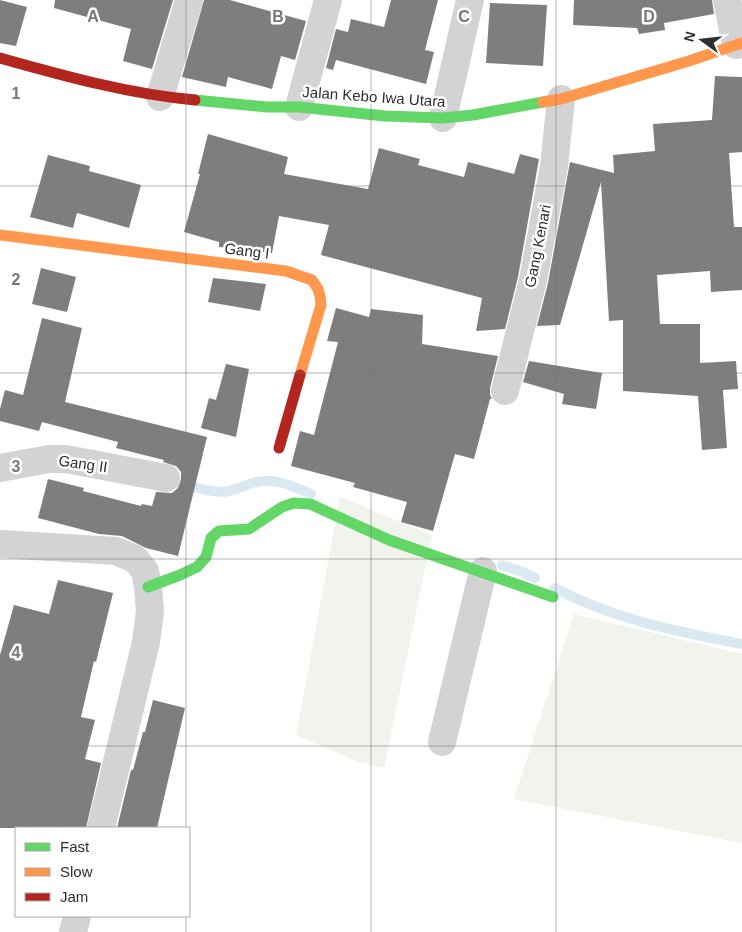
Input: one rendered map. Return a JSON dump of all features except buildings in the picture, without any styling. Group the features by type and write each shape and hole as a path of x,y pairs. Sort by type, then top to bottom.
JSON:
{"street":[{"path":"160,97 189,0"},
{"path":"299,107 328,0"},
{"path":"443,118 470,0"},
{"path":"727,0 739,44"},
{"name":"Jalan Kebo Iwa Utara","path":"1,63 160,97 266,107 299,107 385,116 443,118 473,115 561,99 739,44"},
{"name":"Gang Kenari","path":"506,391 533,280 554,166 561,99"},
{"name":"Gang I","path":"0,235 286,271 306,276 315,281 320,291 321,305 279,448"},
{"name":"Gang II","path":"0,468 49,459 66,459 166,478"},
{"path":"148,587 198,567 206,558 211,536 217,532 224,529 246,530 254,527 286,504 298,502 318,507 390,540 553,597"},
{"path":"0,544 116,551 135,559 145,570 150,611 146,642 101,827"},
{"path":"442,742 483,571"},
{"path":"73,932 78,917"}],"shaded area":[{"path":"340,497 432,535 384,768 359,762 296,735"},
{"path":"574,614 742,654 742,843 514,799"}],"waterway":[{"path":"166,479 201,489 222,492 259,481 274,481 311,494"},
{"path":"502,565 535,578"},
{"path":"555,588 600,608 646,623 742,644"}],"traffic: fast":[{"path":"195,100 267,107 299,107 385,116 443,118 473,115 543,102"},
{"path":"148,587 197,567 206,557 211,538 219,531 249,529 282,507 294,503 310,504 389,540 553,597"}],"traffic: slow":[{"path":"543,102 561,99 689,61 742,43"},
{"path":"0,235 286,271 312,280 318,289 321,305 300,375"}],"traffic: jam":[{"path":"0,58 72,78 121,89 195,100"},
{"path":"279,448 300,375"}]}
